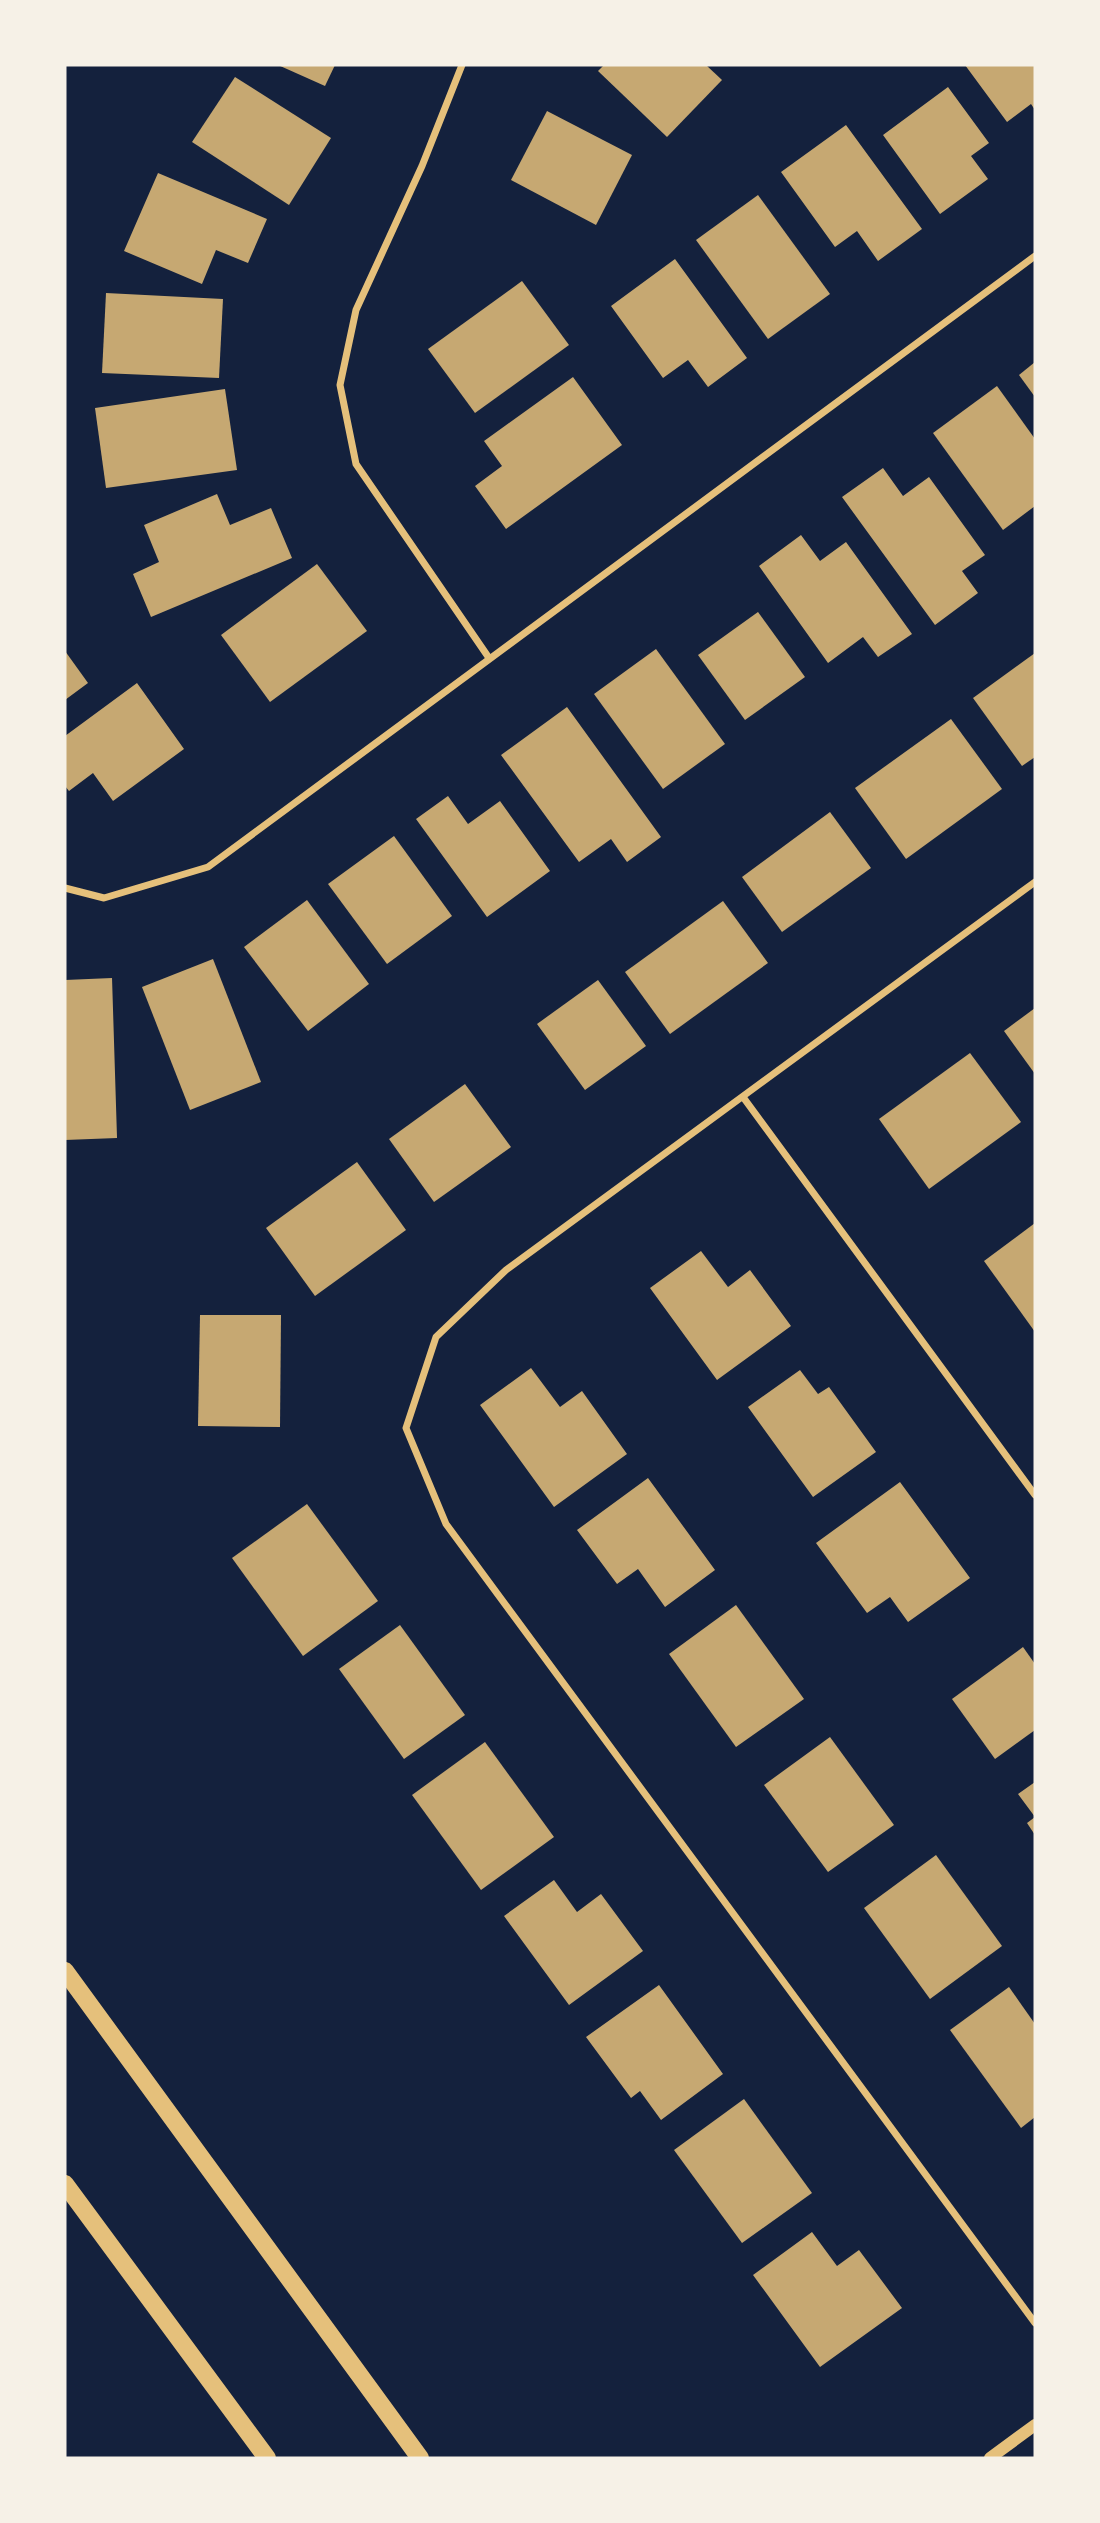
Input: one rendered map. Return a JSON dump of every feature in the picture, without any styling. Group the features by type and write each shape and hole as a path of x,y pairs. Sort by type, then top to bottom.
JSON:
{"main road":[{"path":"65,1971 420,2458"},
{"path":"65,2184 267,2458"}],"street":[{"path":"462,65 422,166 356,310 340,385 356,464 489,658"},
{"path":"65,888 104,898 208,867 1035,256"},
{"path":"1035,882 506,1270 436,1337 406,1428 446,1524 1035,2323"},
{"path":"743,1097 1035,1495"},
{"path":"990,2458 1035,2425"}],"building":[{"path":"278,65 335,65 325,86"},
{"path":"604,65 706,65 722,80 667,137 598,71"},
{"path":"965,65 1035,65 1035,110 1031,104 1007,122"},
{"path":"235,77 331,138 289,205 192,142"},
{"path":"948,87 989,143 971,156 988,179 940,214 883,135"},
{"path":"547,111 632,155 596,225 511,180"},
{"path":"846,125 922,229 878,261 857,231 835,247 781,172"},
{"path":"158,173 267,219 248,263 216,250 202,284 124,251"},
{"path":"758,195 830,294 768,339 696,240"},
{"path":"675,259 747,358 708,387 688,360 663,378 611,306"},
{"path":"522,281 569,345 475,413 428,349"},
{"path":"106,293 223,299 219,378 102,373"},
{"path":"1035,362 1035,397 1019,375"},
{"path":"573,377 622,445 506,529 475,486 502,466 484,441"},
{"path":"997,386 1035,439 1035,506 1003,530 933,433"},
{"path":"225,389 237,470 106,488 95,408"},
{"path":"883,468 903,496 929,477 985,555 962,571 978,593 935,625 842,497"},
{"path":"217,494 230,525 271,508 292,558 151,617 133,574 159,562 144,525"},
{"path":"801,535 820,561 846,542 912,634 878,657 863,637 828,663 759,566"},
{"path":"317,564 367,631 270,702 221,635"},
{"path":"758,612 805,677 745,720 698,655"},
{"path":"656,649 725,744 663,789 594,694"},
{"path":"65,651 88,683 65,700"},
{"path":"1035,653 1035,757 1022,766 973,698"},
{"path":"137,683 184,749 113,801 93,773 69,791 65,786 65,736"},
{"path":"567,707 661,837 627,862 611,839 579,862 501,755"},
{"path":"951,719 1002,789 906,859 855,788"},
{"path":"448,796 468,824 500,801 550,871 487,917 416,819"},
{"path":"830,812 871,868 782,932 742,877"},
{"path":"394,836 452,916 387,964 328,884"},
{"path":"307,900 369,984 308,1031 244,947"},
{"path":"723,901 768,963 670,1034 625,972"},
{"path":"213,959 261,1082 190,1110 142,987"},
{"path":"112,978 117,1138 65,1140 65,980"},
{"path":"598,980 646,1046 585,1090 537,1024"},
{"path":"1035,1008 1035,1074 1004,1031"},
{"path":"970,1053 1021,1122 929,1189 879,1119"},
{"path":"465,1084 511,1147 434,1202 389,1139"},
{"path":"357,1162 406,1230 315,1296 266,1228"},
{"path":"1035,1223 1035,1332 984,1261"},
{"path":"701,1251 728,1287 750,1270 791,1326 717,1380 650,1288"},
{"path":"200,1315 281,1315 280,1427 198,1426"},
{"path":"531,1368 560,1407 582,1391 627,1454 554,1507 480,1405"},
{"path":"800,1370 818,1394 829,1387 876,1452 813,1497 748,1407"},
{"path":"648,1478 715,1570 665,1607 638,1569 617,1584 577,1530"},
{"path":"900,1482 970,1578 908,1622 890,1597 867,1613 816,1543"},
{"path":"307,1504 378,1601 303,1656 232,1558"},
{"path":"736,1605 804,1699 736,1747 669,1654"},
{"path":"400,1625 465,1715 404,1759 339,1669"},
{"path":"1023,1647 1035,1664 1035,1730 995,1759 952,1699"},
{"path":"830,1737 894,1825 828,1872 764,1785"},
{"path":"485,1742 554,1837 481,1890 412,1795"},
{"path":"1035,1782 1035,1817 1018,1794"},
{"path":"1035,1817 1035,1835 1027,1823"},
{"path":"936,1855 1002,1946 930,1999 864,1908"},
{"path":"554,1880 577,1912 601,1894 643,1951 569,2005 504,1916"},
{"path":"659,1985 723,2074 661,2120 640,2091 631,2098 586,2037"},
{"path":"1009,1987 1035,2024 1035,2117 1021,2128 950,2030"},
{"path":"744,2099 812,2193 742,2243 674,2150"},
{"path":"812,2232 837,2266 859,2250 902,2308 820,2367 753,2275"}]}
